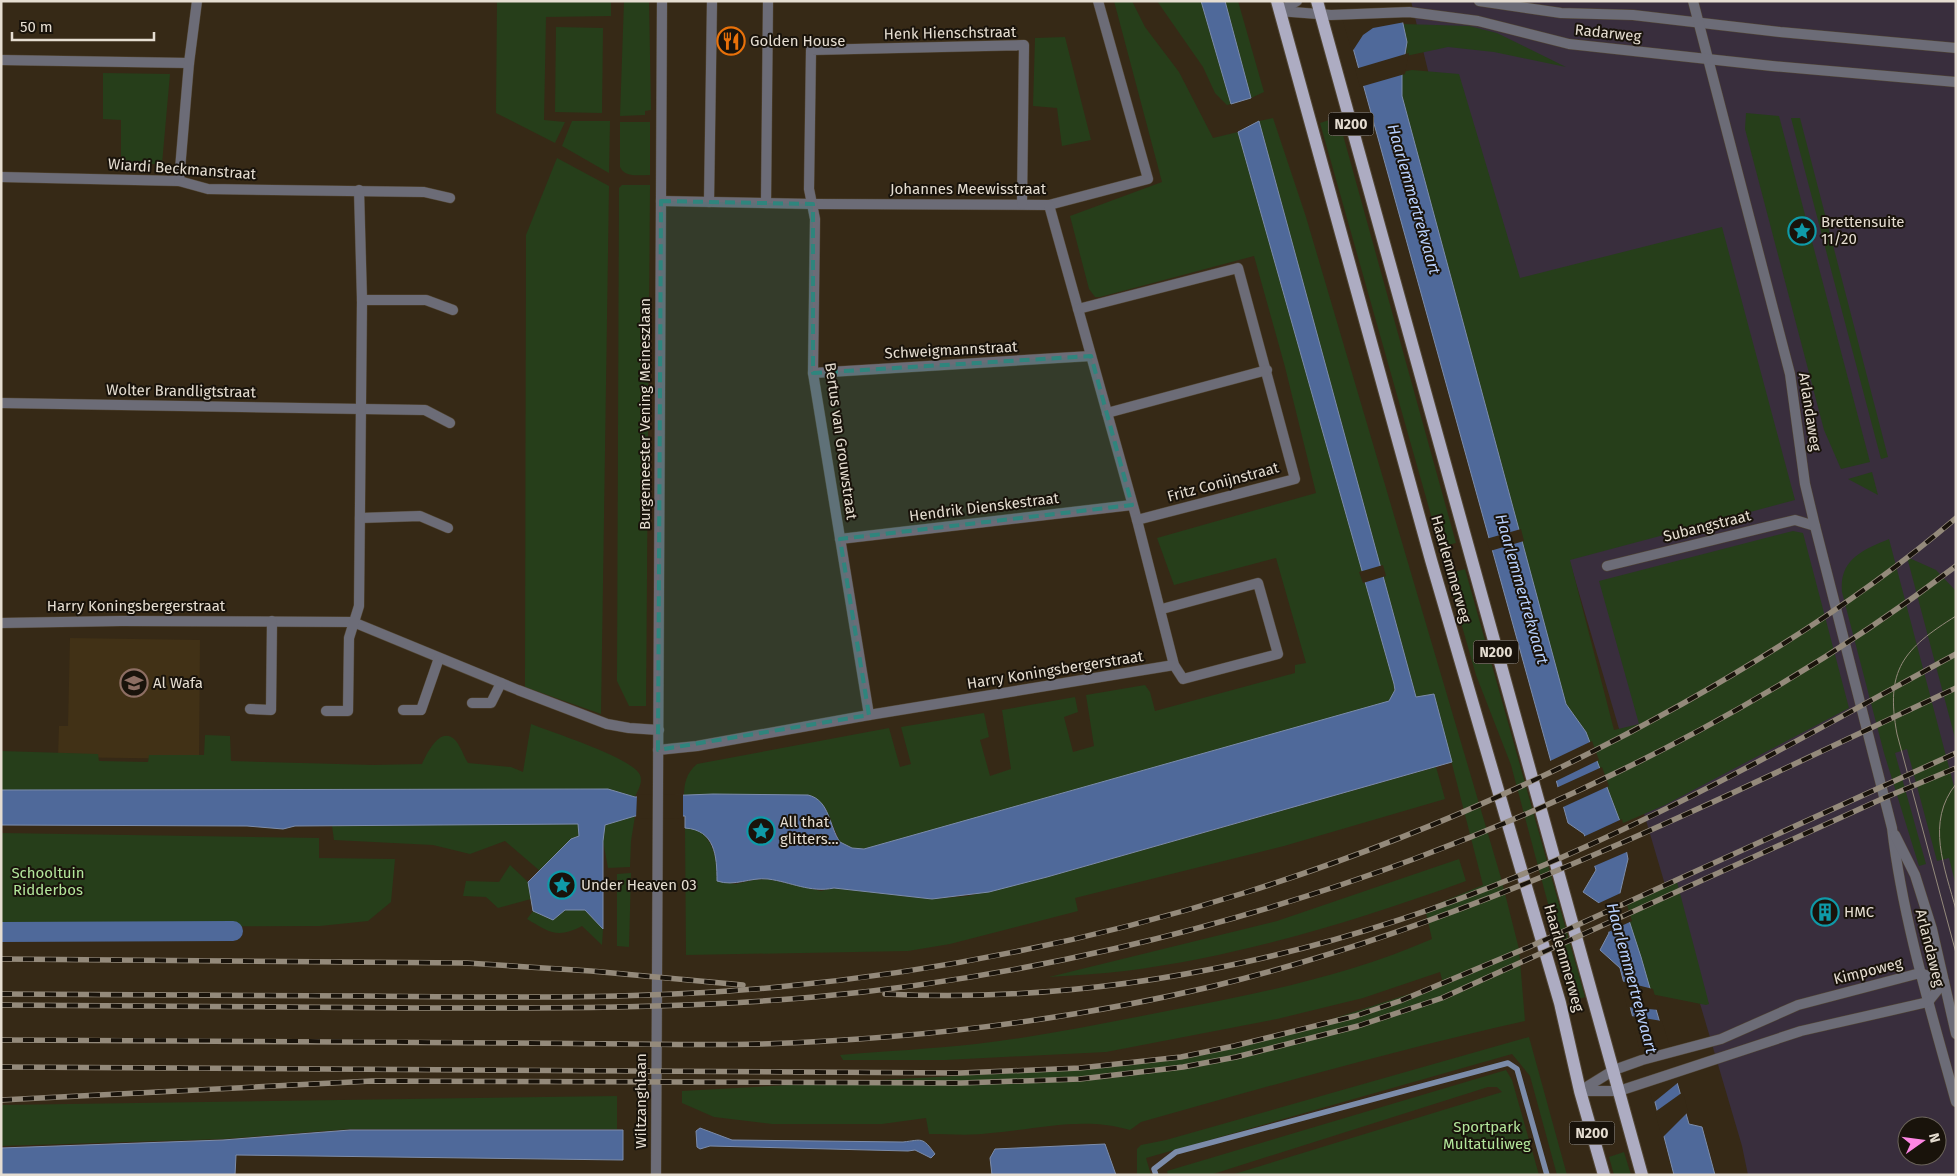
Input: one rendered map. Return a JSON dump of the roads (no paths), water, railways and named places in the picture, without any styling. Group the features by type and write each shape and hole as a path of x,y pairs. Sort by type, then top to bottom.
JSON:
{"main road":[{"name":"Haarlemmerweg","path":"1317,1 1326,15 1482,602 1642,1175"},
{"name":"Haarlemmerweg","path":"1278,6 1431,560 1558,994 1580,1091 1604,1175"}],"street":[{"path":"179,181 189,62 197,1"},
{"name":"Burgemeester Vening Meineszlaan","path":"657,827 662,1"},
{"path":"708,202 712,1"},
{"path":"766,203 768,1"},
{"name":"Johannes Meewisstraat","path":"661,201 813,204 1022,204 1050,206 1148,178 1098,1"},
{"path":"1278,6 1297,1"},
{"name":"Radarweg","path":"1479,1 1561,13 1633,15 1809,35 1956,48"},
{"name":"Arlandaweg","path":"1692,1 1790,374 1805,484 1814,526 1892,828 1898,877 1920,973 1956,1102"},
{"name":"Radarweg","path":"1278,6 1326,15 1410,12 1478,21 1569,44 1956,82"},
{"name":"Henk Hienschstraat","path":"811,50 1024,45 1022,204"},
{"name":"Bertus van Grouwstraat","path":"811,50 809,189 815,219 813,373 869,715"},
{"path":"1,60 189,62"},
{"name":"Wiardi Beckmanstraat","path":"1,177 179,181 208,189 424,192 450,198"},
{"path":"326,711 348,711 349,638 359,606 362,300 359,190"},
{"path":"1050,206 1162,609 1174,665 1183,679 1278,654 1258,583 1162,609"},
{"name":"Fritz Conijnstraat","path":"1078,309 1238,268 1267,370 1295,479 1137,520"},
{"path":"362,300 426,300 453,310"},
{"name":"Schweigmannstraat","path":"813,373 1091,356"},
{"path":"1108,413 1267,370"},
{"name":"Wolter Brandligtstraat","path":"1,403 425,410 450,423"},
{"name":"Hendrik Dienskestraat","path":"840,539 1132,505"},
{"path":"360,518 420,516 448,528"},
{"name":"Subangstraat","path":"1607,566 1795,520 1814,526"},
{"path":"250,709 271,710 272,621"},
{"name":"Harry Koningsbergerstraat","path":"1,623 353,622 607,724 659,730"},
{"path":"404,710 421,710 439,658"},
{"name":"Harry Koningsbergerstraat","path":"658,750 697,746 869,715 1174,665"},
{"path":"472,703 491,703 501,683"},
{"name":"Wiltzanghlaan","path":"656,1175 657,827"},
{"name":"Arlandaweg","path":"1892,828 1915,875 1932,929 1956,1034"},
{"name":"Kimpoweg","path":"1580,1091 1614,1070 1642,1060 1721,1039 1798,1004 1920,973 1944,982"},
{"path":"1580,1091 1619,1091 1801,1031 1928,1002 1944,982"}],"water":[{"path":"1201,1 1225,1 1251,98 1231,104"},
{"name":"Haarlemmertrekvaart","path":"1340,1 1398,1 1407,42 1402,72 1402,96 1566,704 1586,732 1621,824 1628,859 1620,893 1641,957 1689,1124 1702,1127 1715,1175 1674,1175 1620,968 1600,950 1609,933 1602,905 1583,892 1596,870 1584,834 1568,823"},
{"path":"1259,121 1416,697 1434,694 1452,762 1047,877 989,892 932,899 834,888 817,889 768,879 724,883 717,881 715,854 708,839 695,830 685,828 685,816 635,816 605,825 603,841 603,929 585,910 565,910 553,920 533,911 528,882 571,839 579,836 578,824 295,826 283,829 247,826 1,825 1,790 608,789 635,797 713,794 808,795 821,802 840,842 852,848 864,849 1389,701 1395,690 1394,684 1238,132"},
{"path":"700,1128 732,1140 903,1142 921,1140 935,1154 931,1158 915,1150 710,1146 700,1149 697,1147 696,1131"},
{"path":"350,1130 623,1130 623,1160 236,1155 235,1175 1,1175 1,1148 223,1140"},
{"path":"1105,1144 1116,1175 992,1175 990,1158 995,1149"}],"waterway":[{"path":"1,932 233,931"},
{"path":"1156,1175 1154,1169 1176,1152 1508,1063 1517,1069 1547,1175"}],"tram line":[{"path":"1956,616 1923,639 1911,651 1902,663 1896,677 1894,693 1897,734 1956,953"},
{"path":"1956,784 1941,814 1939,829 1943,862 1956,910"}],"railway":[{"path":"1,994 520,997 623,996 727,991 896,973 1014,952 1130,925 1245,893 1357,854 1468,810 1576,760 1682,704 1824,618 1891,570 1956,518"},
{"path":"1,1005 513,1008 714,1004 814,997 964,978 1115,949 1266,909 1415,859 1560,799 1699,730 1832,653 1956,566"},
{"path":"885,994 975,995 1065,990 1155,979 1243,962 1331,941 1417,914 1502,883 1632,825 1772,754 1956,654"},
{"path":"1,1040 762,1044 819,1042 933,1033 1102,1009 1214,986 1311,960 1406,929 1500,894 1684,815 1956,688"},
{"path":"1,1067 960,1073 1080,1068 1181,1057 1355,1016 1400,1001 1529,947 1956,753"},
{"path":"1,1100 372,1081 961,1083 1080,1079 1183,1067 1236,1057 1358,1026 1442,998 1884,798 1956,768"},
{"path":"1,959 467,963 591,971 743,985"}],"place":[{"name":"Golden House","path":"731,41"},
{"name":"Brettensuite 11/20","path":"1802,231"},
{"name":"Al Wafa","path":"134,683"},
{"name":"All that glitters...","path":"761,831"},
{"name":"Under Heaven 03","path":"562,885"},
{"name":"HMC","path":"1825,912"}],"park label":[{"name":"Schooltuin Ridderbos","path":"48,882"},
{"name":"Sportpark Multatuliweg","path":"1487,1136"}]}
